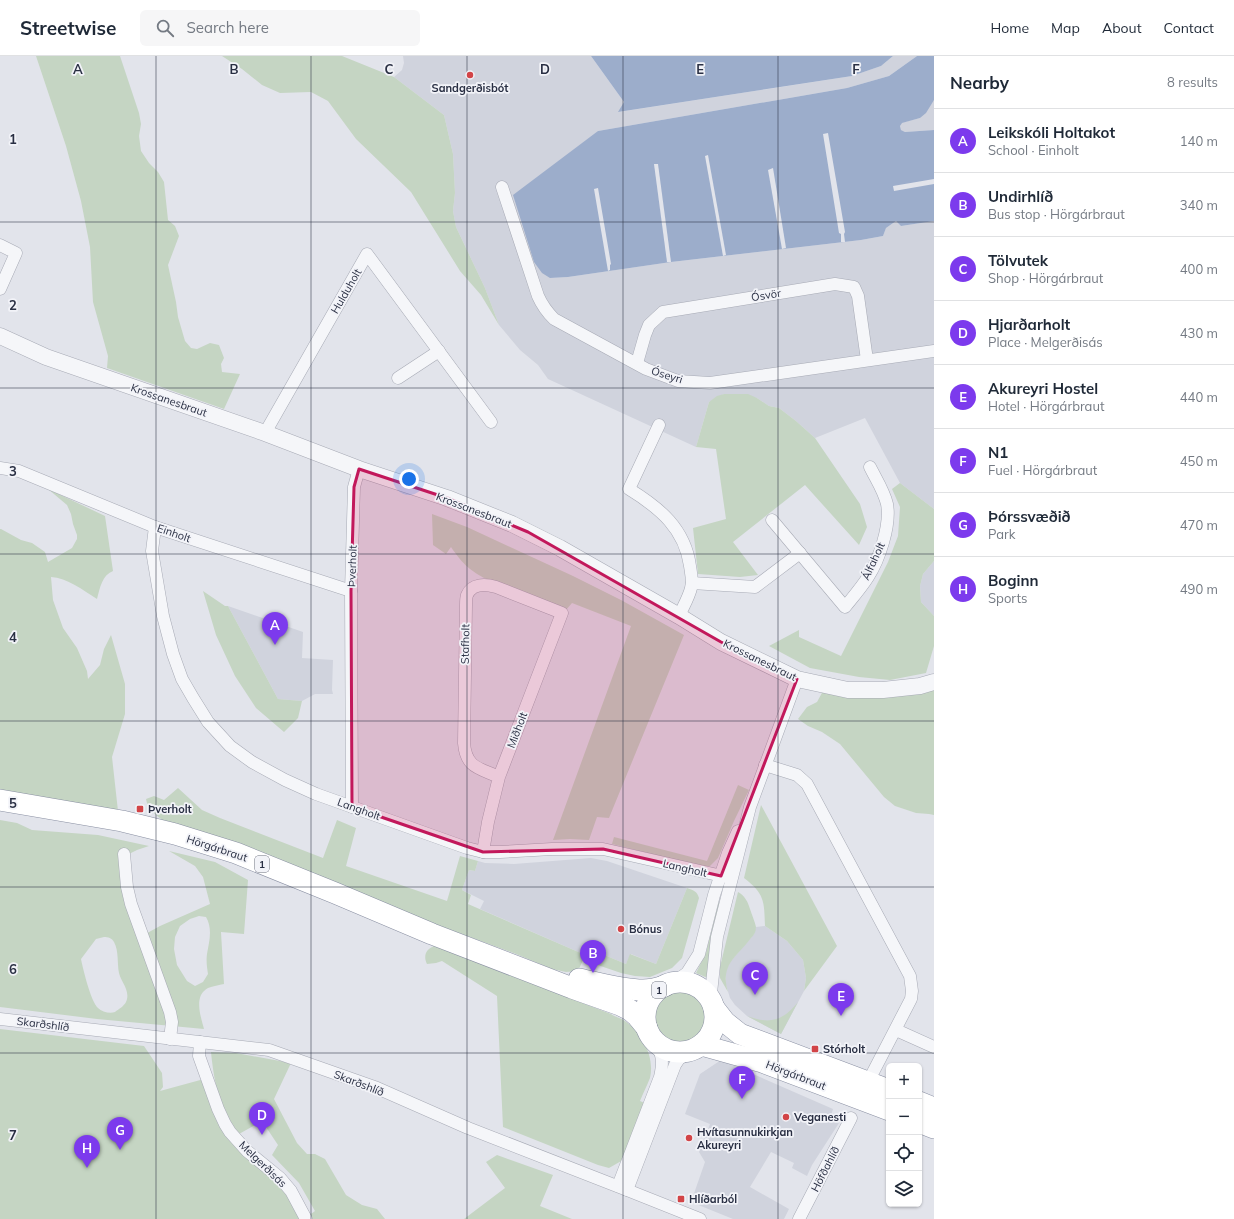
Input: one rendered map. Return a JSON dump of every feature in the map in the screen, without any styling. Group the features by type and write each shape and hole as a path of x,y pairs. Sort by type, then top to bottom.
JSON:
{"highway":[{"name":"Hörgárbraut","path":"0,800 122,820 175,834 236,853 432,934 620,1005 630,1010 637,1016 652,1036 665,1049 673,1052 682,1052 696,1048 762,1062 886,1109"},
{"name":"Hörgárbraut","path":"514,964 625,988 643,990 683,983 692,984 707,995 713,1006 726,1022 740,1034 886,1089"},
{"name":"1","path":"652,1036 645,1018 646,1008 650,999 656,992 669,985"},
{"path":"696,1048 706,1040 713,1028 715,1022 713,1006"},
{"path":"922,1103 934,1108"},
{"path":"922,1123 934,1128"}],"street":[{"name":"Óseyri","path":"502,187 535,288 543,306 554,319 646,369 678,381 710,382 934,351"},
{"path":"0,245 16,253 0,289"},
{"name":"Hulduholt","path":"265,433 367,254 491,422"},
{"name":"Ósvör","path":"637,363 649,325 663,312 834,284 854,287 858,296 867,360"},
{"name":"Krossanesbraut","path":"0,336 46,357 265,433 359,469 447,498 512,524 560,548 721,642 797,679 848,690 883,690 920,686 934,682"},
{"path":"398,378 439,351"},
{"path":"659,426 629,489 654,506 673,525 685,548 690,562 692,583 685,604 678,616"},
{"name":"Álfaholt","path":"772,520 846,607 869,576 886,534 888,515 887,502 870,467"},
{"name":"Einholt","path":"0,468 19,471 154,527 351,591"},
{"name":"Þverholt","path":"352,807 351,591 354,487 359,469"},
{"name":"Langholt","path":"154,527 152,551 163,616 173,654 182,679 208,722 230,746 252,762 285,780 316,794 467,848 483,852 552,849 603,849 726,877"},
{"path":"692,583 755,587 800,553"},
{"name":"Stafholt","path":"499,776 477,768 469,761 464,752 467,595 478,585 486,584 562,613"},
{"name":"Miðholt","path":"483,852 488,822 499,776 562,613"},
{"path":"713,1006 711,993 716,937 726,877 797,679"},
{"path":"765,765 797,775 807,784 910,976 912,991 911,999 896,1030 868,1082 860,1090 847,1094"},
{"path":"124,854 126,886 131,904 170,1012 172,1022 170,1039"},
{"path":"669,985 687,973 698,954 714,895 726,877"},
{"name":"Skarðshlíð","path":"0,1019 269,1050 377,1088 468,1128 700,1219"},
{"path":"896,1030 934,1047"},
{"path":"622,1188 660,1077 663,1063 661,1052 652,1036"},
{"name":"Melgerðisás","path":"200,1042 199,1056 225,1124 230,1132 248,1151 280,1178 291,1191 306,1219"},
{"path":"622,1188 678,1059 696,1048"},
{"name":"Höfðahlíð","path":"799,1219 851,1118"}],"highlighted area":[{"path":"359,469 447,498 528,532 721,642 797,679 721,876 603,849 483,852 352,807 351,591 354,487"}],"shaded area":[{"path":"403,56 591,56 624,102 619,112 852,76 881,66 893,56 917,56 889,76 847,88 598,131 550,278 568,277 671,262 861,240 883,236 886,228 896,221 901,226 934,221 934,509 900,483 865,418 815,438 779,408 769,406 757,398 724,394 709,402 696,447 548,379 538,365 520,350 499,325 485,288 456,227 453,211 455,193 453,154 444,115 394,77 402,70 404,63"},
{"path":"934,100 934,130 905,132 901,130 901,123 920,118"},
{"path":"934,561 934,616 921,602 920,586 923,574"},
{"path":"228,606 303,632 302,658 333,660 333,694 315,694 302,701 278,699"},
{"path":"591,858 607,861 687,888 656,964 631,954 626,964 597,952 583,954 480,909 484,901 462,890 469,870 475,871 478,861 485,863 514,864"},
{"path":"765,926 787,941 803,960 806,978 804,991 781,1034 747,1016 730,998 726,985 726,971 730,962 754,934 756,927"},
{"path":"721,1060 833,1109 830,1119 839,1123 812,1165 807,1176 792,1168 794,1163 771,1152 750,1187 789,1209 784,1219 733,1219 691,1202 705,1162 699,1152 710,1124 685,1114 700,1074"}],"green space":[{"path":"36,56 120,56 139,113 141,124 139,136 141,151 164,182 168,220 175,226 179,236 168,265 178,317 185,341 191,348 197,349 210,343 219,345 224,358 221,364 222,372 240,374 224,409 107,368 108,356 93,302 90,247 81,201 66,146"},
{"path":"222,56 342,56 394,77 444,115 453,154 455,193 453,211 456,227 485,288 499,325 481,295 460,271 411,192 356,139 328,101 311,92 280,93 262,85 242,69"},
{"path":"724,394 748,394 769,406 779,408 815,438 860,504 867,527 859,545 805,485 733,542 758,575 740,577 698,574 693,528 726,519 716,449 696,447 709,402 717,396"},
{"path":"900,483 934,509 934,561 923,574 920,586 921,602 934,616 934,646 926,673 890,680 859,677 810,668 769,646 799,630 799,637 841,656 888,562 898,536 900,507 892,489"},
{"path":"48,489 105,516 113,571 106,576 100,586 97,599 69,582 51,577 53,600 63,628 77,648 87,671 88,679 100,665 104,649 111,635 125,684 125,714 112,757 118,811 0,792 0,529 21,540 32,543 45,552 48,562 72,548 77,539 77,535 71,514 67,505"},
{"path":"432,514 467,527 573,576 621,600 684,635 609,818 597,817 589,840 553,840 631,626 572,603 566,610 484,578 466,565 451,547 446,554 433,545"},
{"path":"203,591 225,606 228,606 278,699 302,701 298,718 284,732 256,708 235,676 216,635"},
{"path":"934,689 934,815 916,813 895,806 884,797 840,744 798,719 807,707 817,702 823,691"},
{"path":"738,785 749,790 718,858 710,866 703,867 612,844 614,837 707,861"},
{"path":"178,788 202,810 323,858 337,820 356,828 346,866 447,901 460,856 478,861 475,871 469,870 462,890 471,895 468,904 583,954 597,952 626,964 630,954 656,964 687,888 696,892 699,898 682,958 672,968 650,977 635,976 621,973 583,960 578,971 566,972 552,969 516,954 303,876 163,821 152,812 146,799 154,796 164,800"},
{"path":"761,805 837,946 804,991 806,978 803,960 787,941 765,926 764,910 760,894 744,878"},
{"path":"0,820 17,823 32,830 98,835 149,846 127,855 140,937 160,926 210,904 203,877 195,866 169,851 215,862 248,880 244,934 221,932 224,984 208,988 203,992 199,1001 204,1029 97,1019 0,1007","holes":["199,916 206,917 209,926 210,936 207,959 208,974 203,982 195,986 187,981 177,965 174,949 175,937 180,926 190,919","104,937 111,939 116,946 119,973 127,990 126,1002 120,1009 113,1013 102,1011 95,1005 81,959 96,939"]},
{"path":"738,892 743,895 747,902 756,929 753,936 735,956 728,968 726,982 728,992 720,978 720,967"},
{"path":"720,901 710,979 696,973 706,953"},
{"path":"434,946 611,1014 625,1021 637,1032 642,1038 649,1054 651,1070 650,1078 640,1101 647,1104 623,1160 609,1168 598,1165 503,1127 497,996 442,961 427,964 425,958 426,953"},
{"path":"676,991 686,991 700,998 707,1012 707,1022 700,1036 686,1043 676,1043 666,1039 659,1032 655,1022 655,1012 659,1002 666,995"},
{"path":"798,1002 781,1034 747,1016 762,1020 775,1020 786,1014"},
{"path":"0,1029 144,1046 162,1073 163,1087 160,1091 204,1079 224,1130 279,1184 303,1219 0,1219"},
{"path":"211,1052 236,1053 291,1063 274,1099 297,1143 307,1154 315,1154 325,1159 346,1195 362,1205 377,1209 385,1219 304,1219 315,1211 299,1183 272,1155 278,1145 262,1121 239,1134 227,1119 218,1093"},
{"path":"497,1155 553,1175 540,1206 572,1219 464,1219 505,1188 486,1162"}],"water":[{"path":"591,56 893,56 881,66 852,76 618,112 624,102"},
{"path":"917,56 934,56 934,100 926,113 920,118 902,123 900,126 901,130 905,132 934,130 934,221 901,226 896,221 886,228 883,236 861,240 671,262 568,277 550,278 542,273 534,262 513,195 598,131 847,88 889,76"}],"pier":[{"path":"828,133 845,232 845,242 841,242 841,234 839,233 823,134"},
{"path":"708,155 726,255 723,256 705,156"},
{"path":"654,164 658,164 671,262 667,262"},
{"path":"773,168 786,248 782,249 768,170"},
{"path":"934,179 934,184 894,191 893,186"},
{"path":"598,188 611,264 610,270 608,271 594,189"}],"place":[{"name":"Sandgerðisbót","path":"470,75"},
{"name":"Leikskóli Holtakot","path":"275,645"},
{"name":"Þverholt","path":"140,809"},
{"name":"Bónus","path":"621,929"},
{"name":"Undirhlíð","path":"593,973"},
{"name":"Tölvutek","path":"755,995"},
{"name":"Akureyri Hostel","path":"841,1016"},
{"name":"Stórholt","path":"815,1049"},
{"name":"N1","path":"742,1099"},
{"name":"Veganesti","path":"786,1117"},
{"name":"Hjarðarholt","path":"262,1135"},
{"name":"Hvítasunnukirkjan Akureyri","path":"689,1138"},
{"name":"Þórssvæðið","path":"120,1150"},
{"name":"Boginn","path":"87,1168"},
{"name":"Hlíðarból","path":"681,1199"}]}
